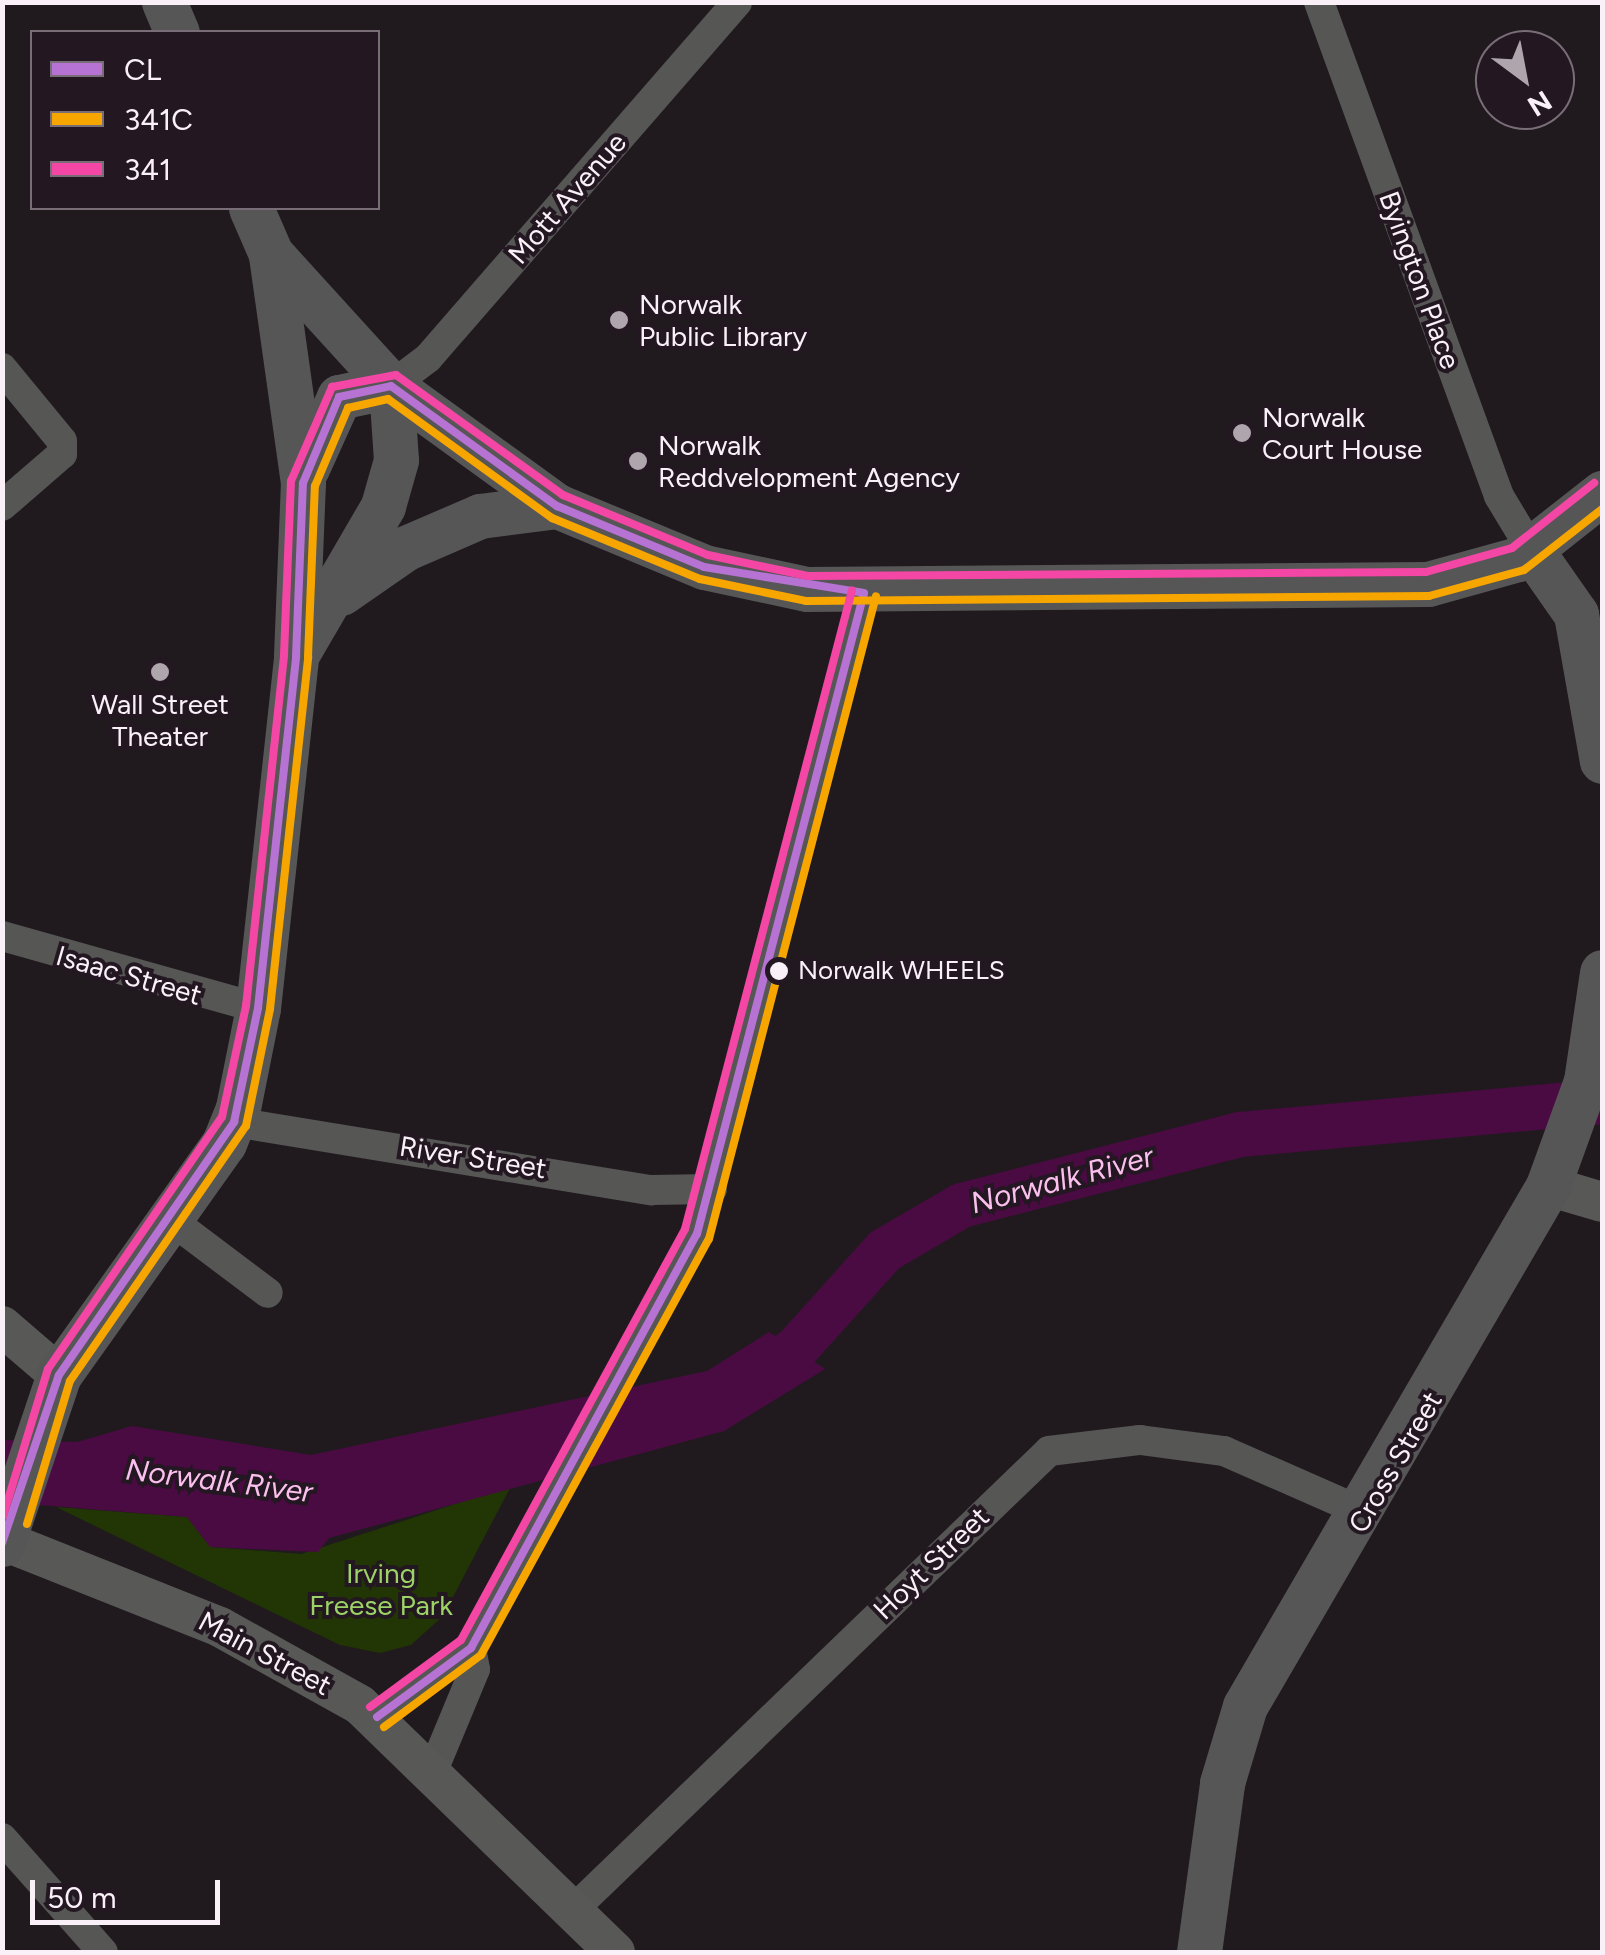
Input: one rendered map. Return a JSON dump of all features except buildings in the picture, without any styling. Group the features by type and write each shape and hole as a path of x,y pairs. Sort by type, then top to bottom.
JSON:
{"main road":[{"path":"164,2 176,30"},
{"path":"8,1535 60,1374 171,1220 234,1122 258,1008 296,656 303,482 271,254 253,210"},
{"path":"271,254 391,386 557,506 704,567 864,593 1404,586 1482,574 1532,551 1602,493"},
{"path":"303,482 339,397 391,386"},
{"path":"296,656 332,600 383,506 396,460 391,386"},
{"path":"332,600 406,548 480,516 557,506"},
{"path":"1532,551 1576,614 1602,761"},
{"name":"Cross Street","path":"1199,1952 1236,1730 1267,1664 1365,1514 1548,1186 1566,1144 1601,987"},
{"path":"1548,1186 1602,1202"},
{"path":"2,1326 60,1374"},
{"name":"Main Street","path":"8,1535 220,1628 376,1718 434,1768 615,1952"}],"street":[{"name":"Mott Avenue","path":"391,386 428,358 737,2"},
{"name":"Byington Place","path":"1319,2 1498,496 1532,551"},
{"path":"2,368 62,441 62,454 2,506"},
{"path":"376,1718 471,1648 697,1234 712,1189 864,593"},
{"name":"Isaac Street","path":"2,936 258,1008"},
{"name":"River Street","path":"234,1122 651,1190 712,1189"},
{"path":"171,1220 268,1293"},
{"name":"Hoyt Street","path":"575,1908 1048,1451 1140,1440 1224,1451 1365,1514"},
{"path":"434,1768 474,1668 471,1648"},
{"path":"2,1838 103,1952"}],"green space":[{"name":"Irving Freese Park","path":"511,1486 443,1616 411,1645 380,1653 340,1645 56,1507 187,1517 211,1547 301,1554"}],"water":[{"path":"769,1332 825,1369 724,1431 329,1538 318,1552 210,1547 187,1517 3,1502 2,1440 77,1442 132,1426 311,1455 707,1371"}],"waterway":[{"name":"Norwalk River","path":"746,1382 795,1349 884,1250 961,1205 1240,1134 1602,1101"}],"transit line":[{"name":"341","path":"3,1516 48,1369 222,1117 246,1006 284,655 291,481 332,387 396,375 563,495 708,555 808,576 1426,572 1512,548 1594,483"},
{"name":"CL","path":"391,386 557,506 704,567 864,593"},
{"name":"CL","path":"2,1543 59,1375 234,1122 258,1008 296,656 303,483 339,397 391,386"},
{"name":"341C","path":"27,1524 70,1381 246,1126 270,1009 308,657 315,486 348,408 388,399 552,518 700,579 806,601 1429,596 1524,570 1602,509"},
{"name":"341","path":"370,1707 461,1640 685,1229 852,590"},
{"name":"CL","path":"377,1717 471,1648 697,1234 864,593"},
{"name":"341C","path":"384,1727 481,1655 709,1239 876,596"}],"place":[{"name":"Norwalk Public Library","path":"619,320"},
{"name":"Norwalk Court House","path":"1242,433"},
{"name":"Norwalk Reddvelopment Agency","path":"638,461"},
{"name":"Wall Street Theater","path":"160,672"},
{"name":"Norwalk WHEELS","path":"779,971"}]}
